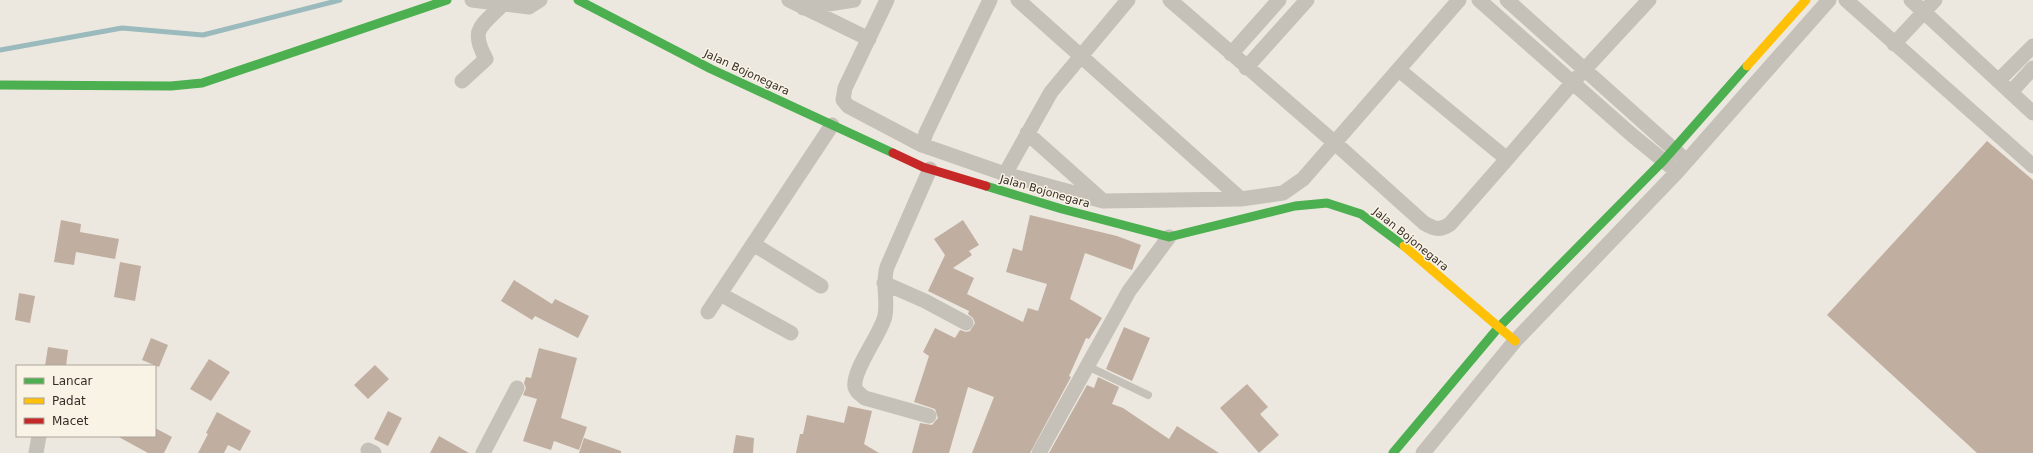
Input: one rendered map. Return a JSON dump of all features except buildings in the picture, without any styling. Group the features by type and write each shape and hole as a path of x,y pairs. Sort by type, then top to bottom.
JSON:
{"street":[{"path":"0,85 171,86 202,83 447,0"},
{"path":"472,0 530,7 540,0"},
{"name":"Jalan Bojonegara","path":"578,0 711,69 930,169 1062,209 1169,237 1295,206 1327,203 1361,214 1402,244 1498,328 1515,341"},
{"path":"789,0 869,39"},
{"path":"803,8 854,0"},
{"path":"887,0 845,88 843,100 848,106 922,145 1005,174 1104,201 1241,199 1283,193 1303,179 1459,0"},
{"path":"922,145 926,132 990,0"},
{"path":"1018,0 1241,199"},
{"path":"1005,174 1050,92 1128,0"},
{"path":"1170,0 1246,68 1335,143 1424,223 1433,228 1443,228 1450,224 1573,82 1649,0"},
{"path":"1231,54 1279,0"},
{"path":"1246,68 1307,0"},
{"path":"1479,0 1663,161 1682,167"},
{"path":"1507,0 1673,149 1682,167"},
{"path":"1393,453 1498,328 1663,161 1806,0"},
{"path":"1423,453 1515,341 1682,167 1829,0"},
{"path":"1846,0 1898,40 2033,166"},
{"path":"1911,0 2033,113"},
{"path":"1898,40 1935,0"},
{"path":"462,81 486,59 478,45 477,36 479,28 503,4"},
{"path":"1998,81 2033,46"},
{"path":"2011,92 2033,68"},
{"path":"1399,70 1507,159"},
{"path":"708,312 832,125"},
{"path":"1027,133 1104,201"},
{"path":"929,416 865,398 858,393 855,386 859,370 884,321 886,306 884,283 887,267 930,169"},
{"path":"1039,453 1129,291 1169,237"},
{"path":"754,244 821,286"},
{"path":"884,283 925,301 966,324"},
{"path":"720,294 791,332"},
{"path":"483,453 517,388"},
{"path":"36,453 39,437"}],"lane":[{"path":"1087,366 1148,395"}],"waterway":[{"path":"0,50 122,28 203,35 340,0"}],"traffic: fast":[{"path":"0,85 171,86 202,83 447,0"},
{"path":"578,0 711,69 893,153"},
{"path":"1393,453 1498,328 1663,161 1747,66"},
{"path":"986,186 1062,209 1169,237 1295,206 1327,203 1361,214 1404,246"}],"traffic: slow":[{"path":"1747,66 1806,0"},
{"path":"1404,246 1515,341"}],"traffic: jam":[{"path":"893,153 923,167 986,186"}]}
